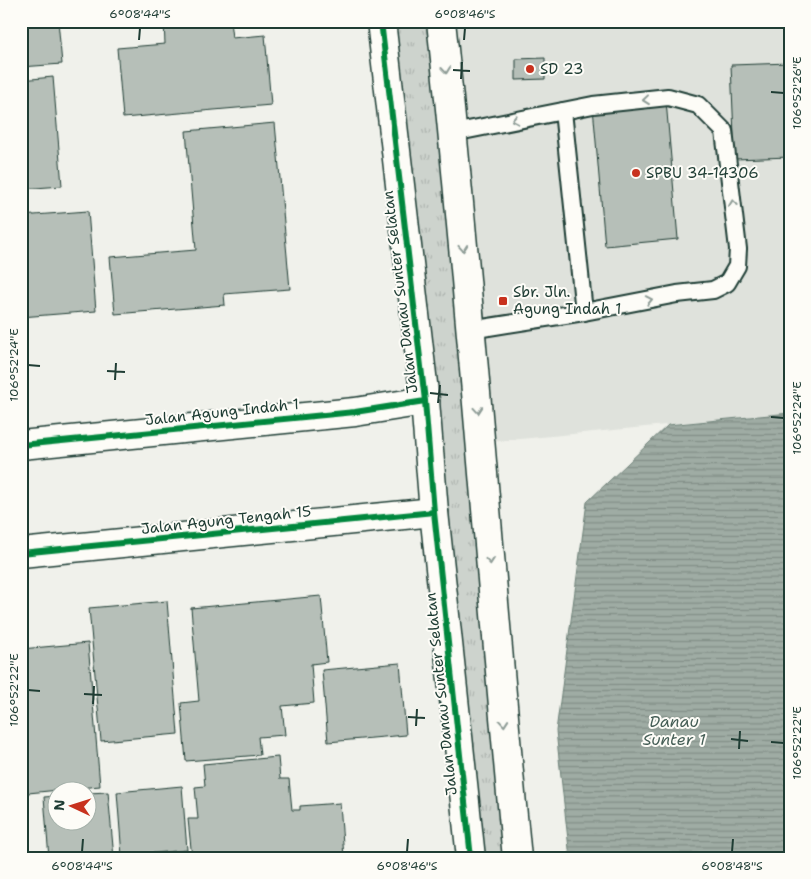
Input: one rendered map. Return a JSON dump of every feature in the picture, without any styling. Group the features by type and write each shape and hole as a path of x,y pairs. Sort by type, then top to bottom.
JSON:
{"street":[{"name":"Jalan Danau Sunter Selatan","path":"381,21 425,401 434,512 471,858"},
{"path":"441,21 453,132 498,667 517,858"},
{"name":"Jalan Agung Indah 1","path":"21,445 355,412 425,401"},
{"name":"Jalan Agung Tengah 15","path":"21,553 434,512"}],"lane":[{"path":"453,132 593,105 668,97 698,105 724,131 738,249 737,266 727,283 713,290 677,294 584,312 470,330"},
{"path":"563,111 584,312"}],"shaded area":[{"path":"440,21 790,21 790,413 480,443"}],"green space":[{"path":"382,21 441,21 517,858 471,858"}],"water":[{"name":"Danau Sunter 1","path":"790,413 790,858 570,858 556,731 587,502 668,425"}],"building":[{"path":"21,21 58,21 62,64 21,67"},
{"path":"164,21 230,21 232,38 265,35 271,105 123,118 117,48 165,44"},
{"name":"SD 23","path":"545,58 545,79 516,80 516,59"},
{"path":"790,63 790,157 735,159 731,65"},
{"path":"53,77 62,186 21,189 21,80"},
{"name":"SPBU 34-14306","path":"666,101 678,239 605,246 593,107"},
{"path":"275,123 290,289 224,294 225,305 115,314 110,257 196,250 186,131"},
{"path":"88,211 96,311 21,317 21,216"},
{"path":"321,596 327,662 311,664 314,703 282,706 285,735 258,737 260,755 186,761 181,703 199,701 191,608"},
{"path":"167,601 178,734 101,741 89,608"},
{"path":"88,643 100,786 98,786 98,782 48,782 48,791 28,793 21,719 21,649"},
{"path":"400,663 406,735 328,742 322,670"},
{"path":"278,757 280,779 289,779 292,810 300,810 300,806 340,803 344,858 192,858 188,819 198,819 195,787 205,786 203,764"},
{"path":"182,786 187,850 122,856 117,792"},
{"path":"98,792 108,792 114,858 49,858 44,797 48,797 48,832 98,832"}],"cycle path":[{"path":"381,21 425,401 434,512 471,858"},
{"path":"21,445 355,412 425,401"},
{"path":"21,553 434,512"}],"place":[{"name":"SD 23","path":"530,69"},
{"name":"SPBU 34-14306","path":"636,173"},
{"name":"Sbr. Jln. Agung Indah 1","path":"503,301"}]}
